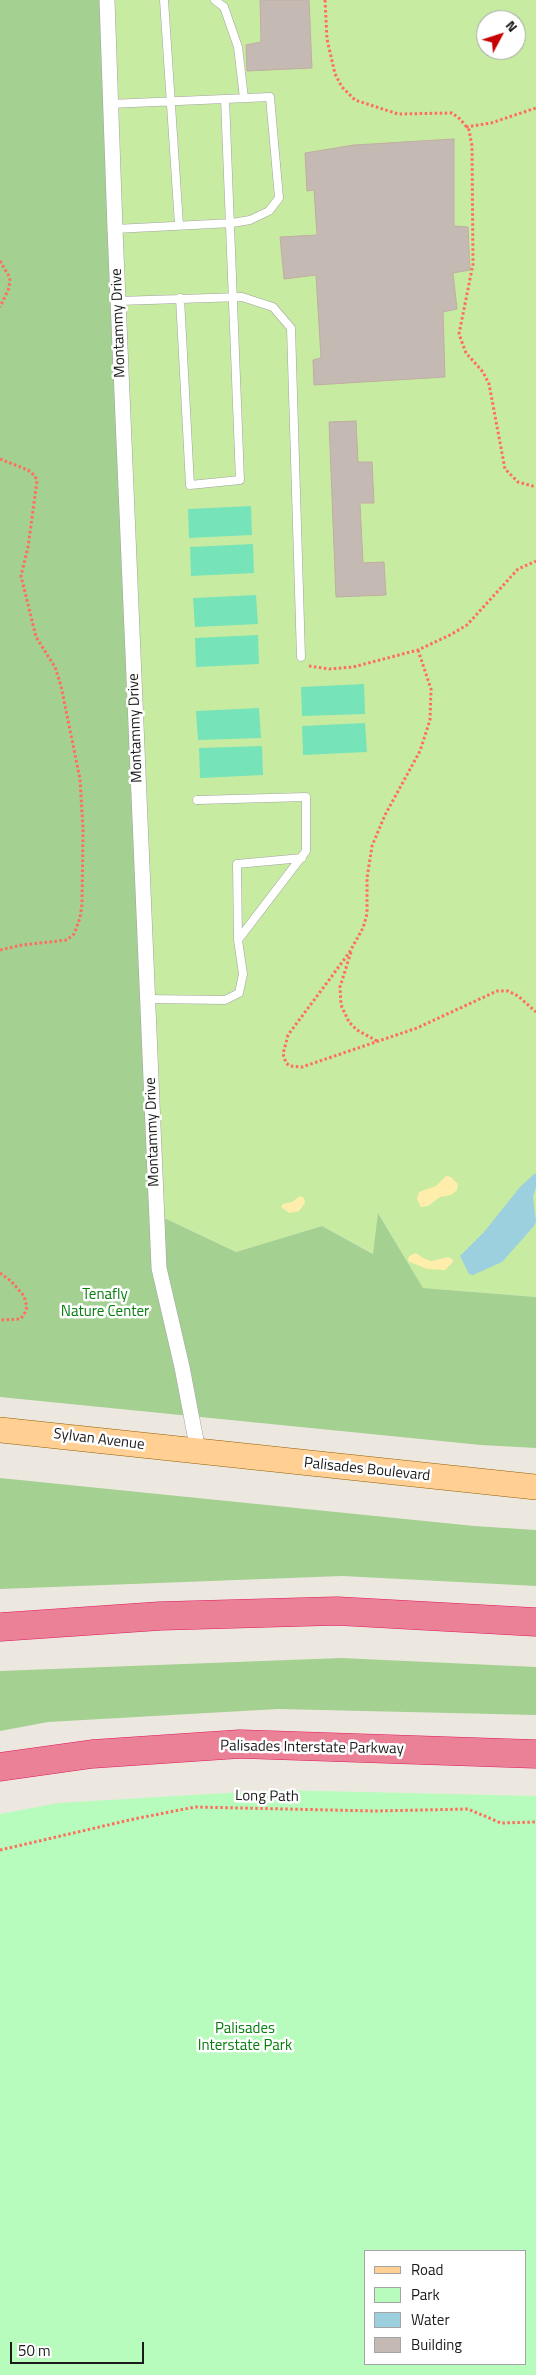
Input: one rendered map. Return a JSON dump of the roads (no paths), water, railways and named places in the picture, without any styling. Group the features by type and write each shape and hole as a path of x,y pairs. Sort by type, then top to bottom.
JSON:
{"highway":[{"path":"0,1627 160,1616 337,1611 536,1622"},
{"name":"Palisades Interstate Parkway","path":"0,1767 92,1754 240,1744 536,1754"}],"main road":[{"name":"Sylvan Avenue","path":"0,1430 198,1451"},
{"name":"Palisades Boulevard","path":"198,1451 536,1487"}],"street":[{"name":"Montammy Drive","path":"107,0 159,1268 182,1367 198,1451"}],"lane":[{"path":"164,0 179,225"},
{"path":"215,0 224,7 238,48 244,98"},
{"path":"110,104 270,97 279,198 269,211 250,220 232,223 115,229"},
{"path":"180,298 190,485 240,480 232,297 232,223 225,99"},
{"path":"118,301 242,297 273,307 291,328 301,658"},
{"path":"197,800 306,797 306,851 238,940"},
{"path":"147,999 225,1000 240,993 243,974 238,940 237,864 302,858"}],"water":[{"path":"536,1174 536,1187 533,1197 536,1222 534,1226 502,1262 473,1275 469,1274 460,1256 484,1232 520,1187"}],"park label":[{"name":"Tenafly Nature Center","path":"105,1304"},
{"name":"Palisades Interstate Park","path":"245,2038"}]}
